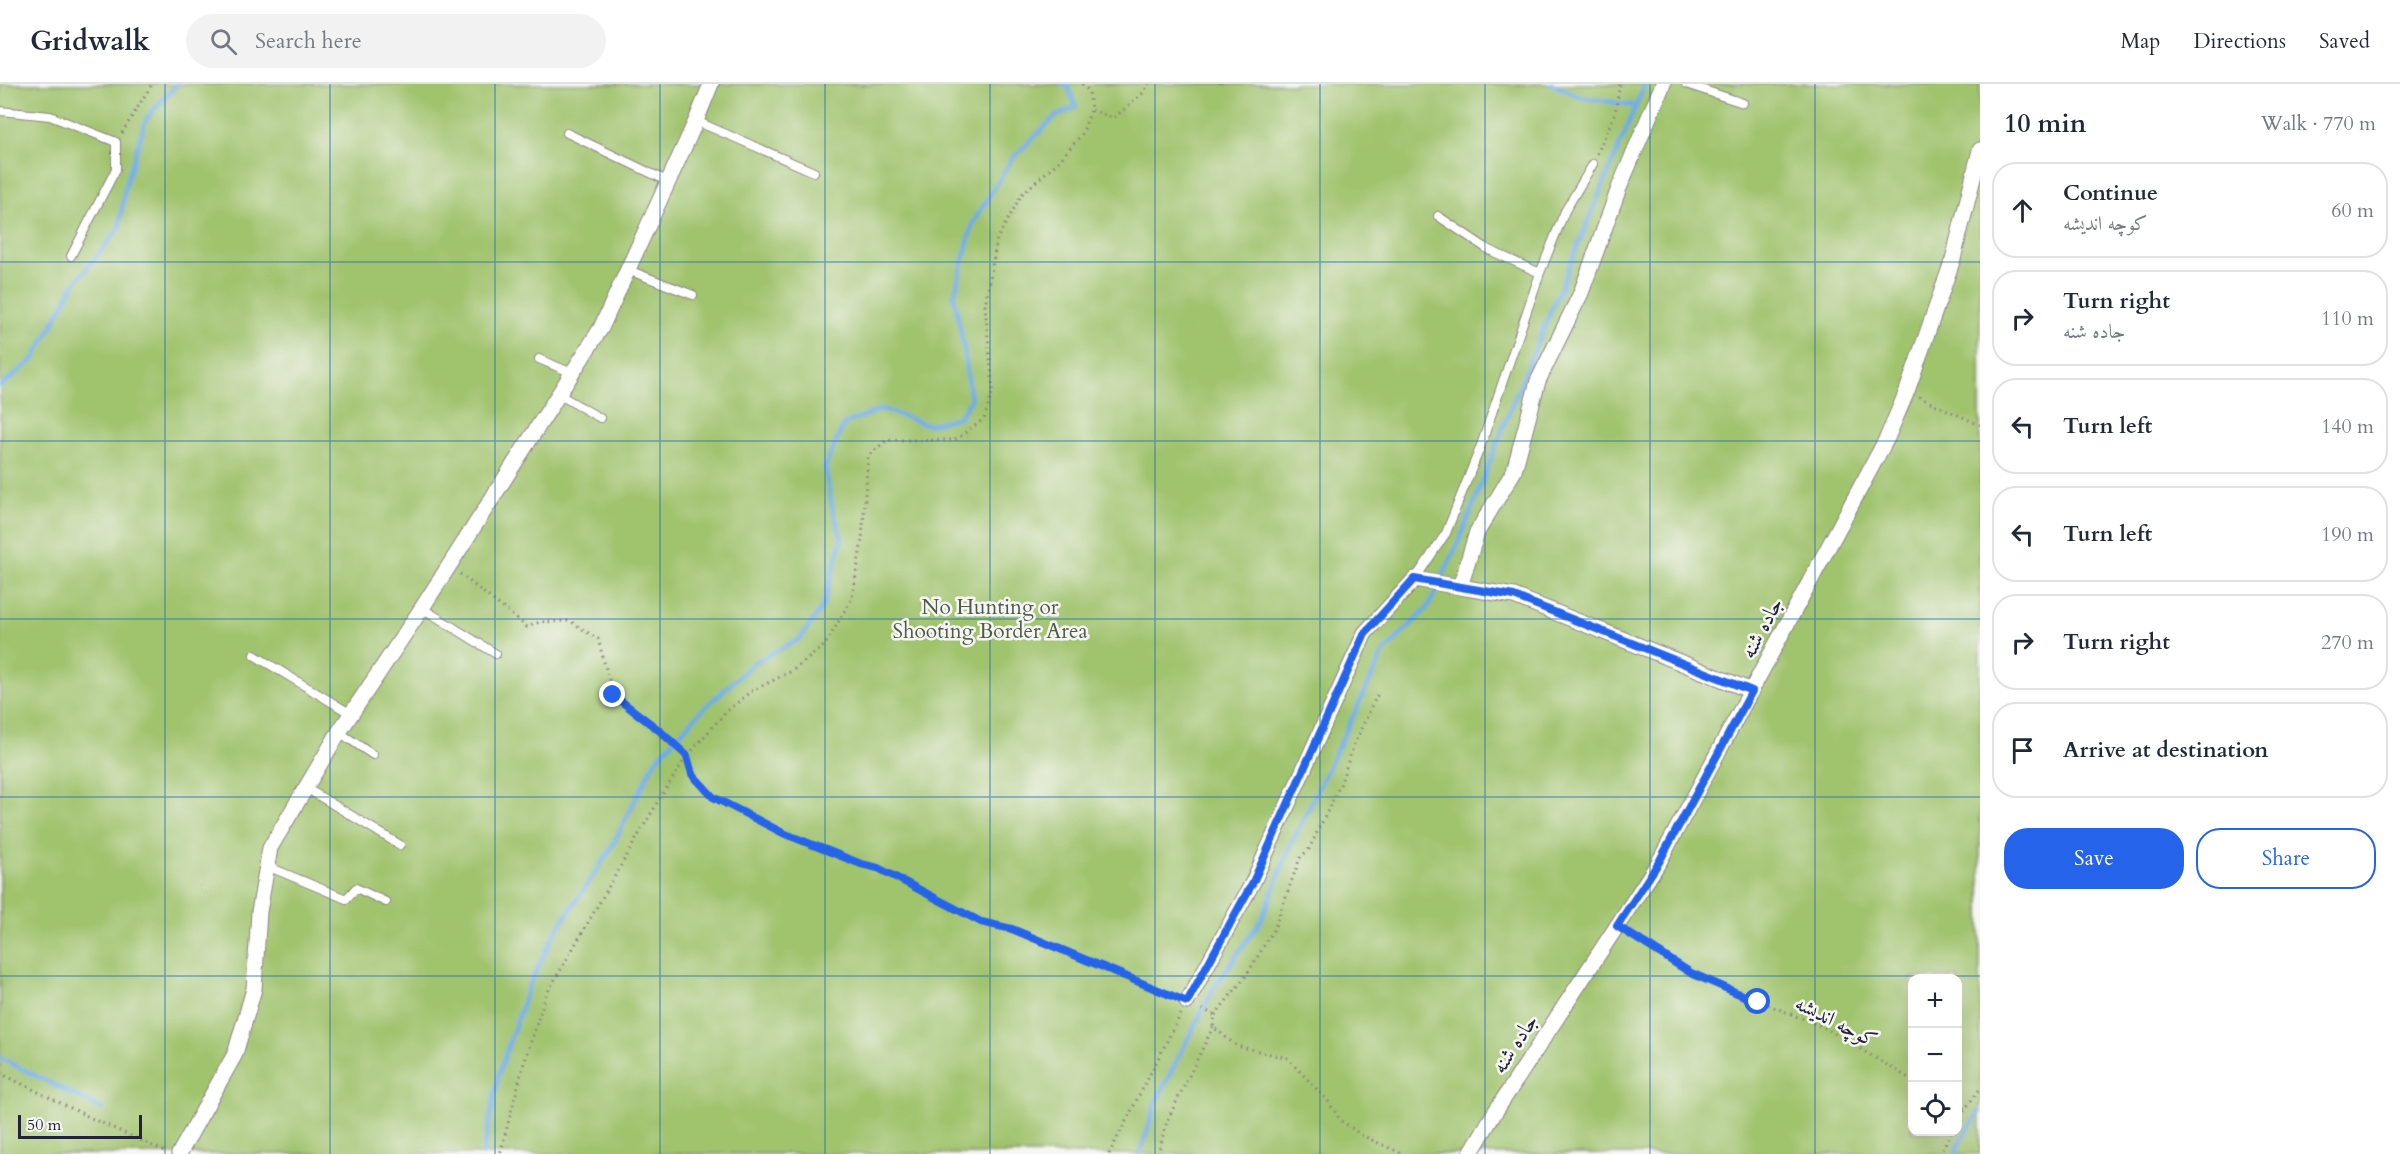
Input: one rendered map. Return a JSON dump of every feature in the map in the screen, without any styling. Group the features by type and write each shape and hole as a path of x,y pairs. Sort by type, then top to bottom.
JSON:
{"street":[{"path":"179,1154 235,1054 254,989 259,912 270,848 339,732 422,608 601,328 669,182 711,84"},
{"path":"1455,586 1478,532 1514,471 1538,381 1581,292 1619,188 1663,84"},
{"name":"جاده شنه","path":"1470,1154 1495,1112 1659,862 1887,438 1953,259 1980,150"},
{"path":"1187,1002 1253,882 1365,633 1421,580 1514,596 1752,691"}],"lane":[{"path":"1686,84 1743,104"},
{"path":"0,111 50,116 116,142 116,169 71,256"},
{"path":"696,121 814,171"},
{"path":"567,134 669,182"},
{"path":"1421,580 1446,533 1480,448 1540,273 1564,211 1593,164"},
{"path":"1438,216 1489,250 1540,273"},
{"path":"628,270 693,295"},
{"path":"539,359 572,373"},
{"path":"558,394 600,418"},
{"path":"422,608 496,654"},
{"path":"254,655 351,714"},
{"path":"339,732 373,755"},
{"path":"306,788 400,845"},
{"path":"267,866 346,899 356,888 386,902"}],"path":[{"path":"116,142 152,84"},
{"path":"500,1154 524,1063 546,995 660,798 687,756 726,712 750,692 792,671 825,645 852,598 862,541 868,456 886,440 955,440 984,419 993,391 985,306 997,239 1022,194 1059,161 1082,134 1091,110 1089,92 1082,84"},
{"path":"1091,110 1114,118 1144,92 1149,84"},
{"path":"1593,164 1615,113 1616,96 1620,84"},
{"path":"1906,391 1980,425"},
{"path":"449,566 527,627 540,622 570,621 598,639 613,695 660,731 687,756 692,774 713,797 783,833 861,864 878,868 981,922 1012,929 1187,1002 1109,1154"},
{"path":"1158,1154 1167,1121 1214,1027 1213,1015 1246,976 1274,928 1300,858 1309,849 1340,785 1354,744 1378,693"},
{"name":"کوچه اندیشه","path":"1617,926 1691,973 1825,1028 1908,1078"},
{"path":"1214,1027 1237,1046 1287,1058 1328,1101 1340,1120 1363,1136 1403,1154"},
{"path":"0,1073 170,1154"},
{"path":"1962,1115 1980,1089"},
{"path":"1939,1154 1949,1136"}],"green space":[{"name":"No Hunting or Shooting Border Area","path":"0,84 1980,84 1980,1154 0,1154"}],"waterway":[{"path":"0,387 34,359 75,283 119,229 125,187 146,119 177,84"},
{"path":"483,1154 499,1073 528,988 556,931 609,852 655,761 701,711 755,662 800,639 823,606 842,539 832,507 825,467 844,424 882,409 928,425 959,417 971,400 954,296 973,223 1012,159 1055,117 1076,107 1068,87 1063,84"},
{"path":"1552,84 1580,97 1636,106"},
{"path":"1140,1154 1156,1102 1214,988 1262,919 1290,847 1384,652 1429,606 1461,537 1509,412 1645,84"},
{"path":"0,1058 102,1109"},
{"path":"1955,1154 1962,1138 1980,1112"}],"route":[{"path":"613,695 660,731 687,756 692,774 713,797 783,833 861,864 878,868 981,922 1012,929 1098,967 1123,974 1187,1002 1253,882 1365,633 1414,579 1514,596 1752,691 1659,862 1617,926 1691,973 1758,1002"}]}
